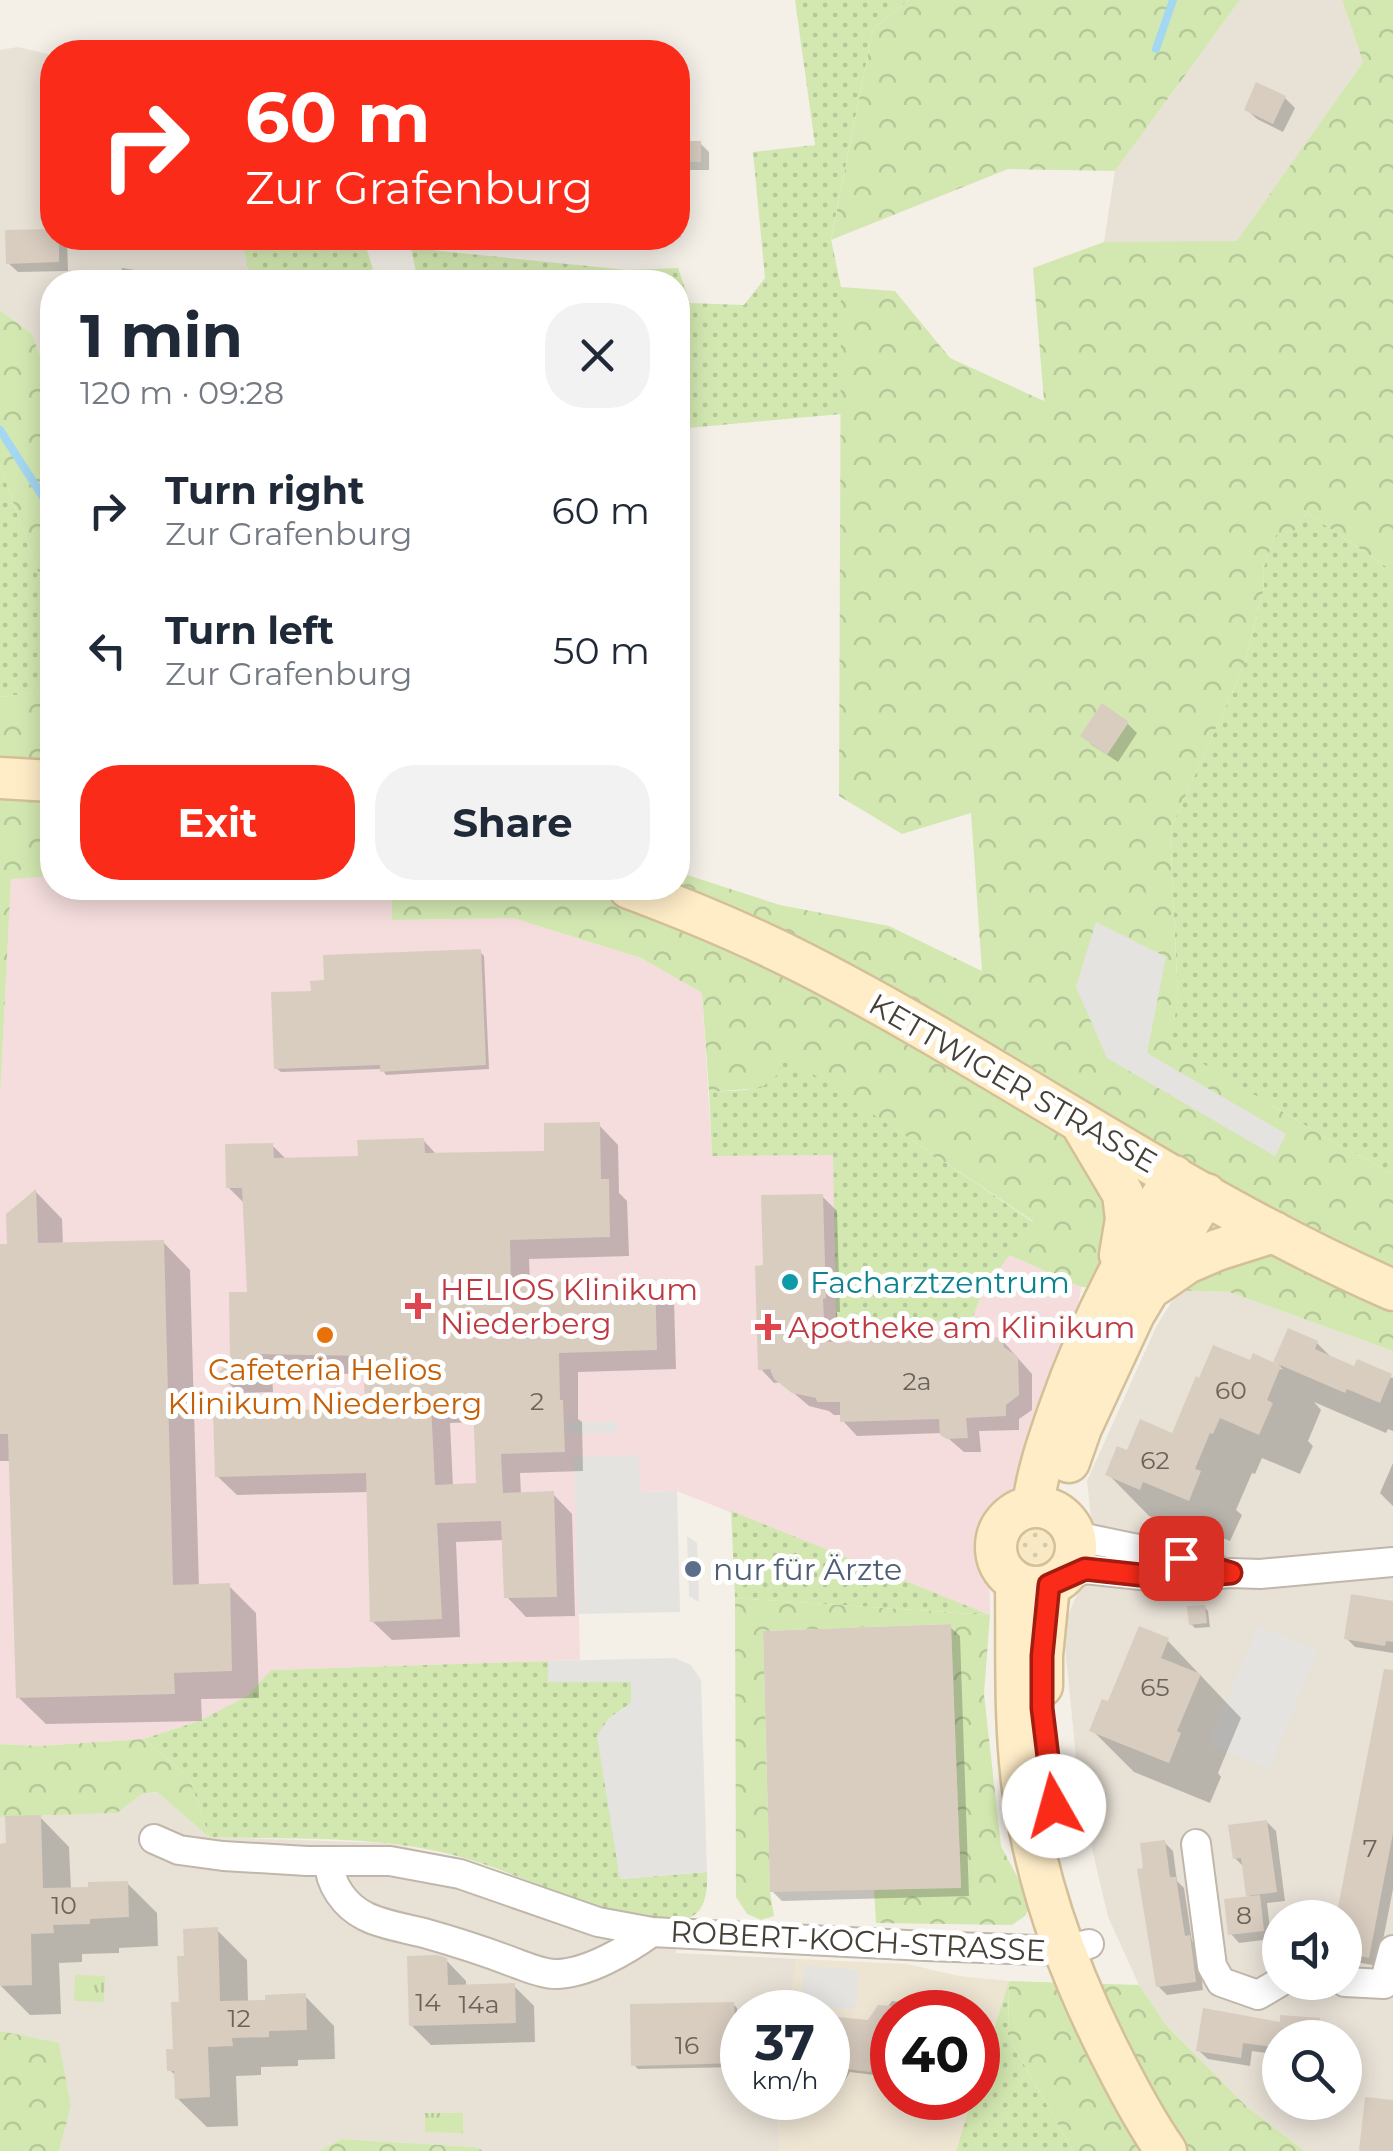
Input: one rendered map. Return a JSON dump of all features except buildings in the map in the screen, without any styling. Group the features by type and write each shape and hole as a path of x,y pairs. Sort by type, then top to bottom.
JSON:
{"street":[{"path":"0,778 40,780"},
{"name":"KETTWIGER STRASSE","path":"662,900 706,916 806,964 1274,1232 1393,1290"},
{"path":"1078,1120 1123,1194 1133,1281"},
{"path":"1042,1582 1072,1566 1076,1552 1056,1519 1040,1470 1074,1368 1133,1281 1190,1185"},
{"path":"1133,1281 1274,1232"},
{"path":"1231,1573 1056,1519 1011,1515 996,1539 996,1555 1003,1571 1042,1582 1085,1569 1168,1578 1393,1562"},
{"name":"ROBERT-KOCH-STRASSE","path":"1042,1582 1042,1708 1076,1947 1098,2031 1166,2151"},
{"name":"ROBERT-KOCH-STRASSE","path":"154,1839 179,1850 223,1856 329,1862 390,1860 460,1874 598,1922 652,1932 926,1946 1076,1947"},
{"path":"1196,1844 1212,1966 1220,1982 1258,1995 1262,1993"},
{"name":"ROBERT-KOCH-STRASSE","path":"329,1862 329,1874 347,1904 366,1917 471,1946 534,1970 555,1974 584,1968 620,1954 652,1932"},
{"name":"ROBERT-KOCH-STRASSE","path":"1076,1947 1196,2151"},
{"path":"1362,1988 1389,1997 1393,1950"}],"shaded area":[{"path":"1240,0 1342,0 1363,62 1237,242 1104,242 1115,171"},
{"path":"18,47 40,52 40,250 244,250 248,270 40,270 40,356 32,334 0,310 0,50"},
{"name":"HELIOS Klinikum Niederberg","path":"40,877 40,900 391,900 392,920 513,918 641,958 702,993 712,1155 834,1155 971,1321 983,1292 1009,1255 1081,1287 1076,1319 1021,1474 989,1534 990,1615 677,1491 640,1492 575,1457 580,1660 272,1670 247,1696 199,1721 143,1739 39,1746 0,1744 0,1099 11,878"},
{"path":"1096,922 1166,957 1147,1053 1286,1134 1275,1156 1107,1058 1076,987"},
{"path":"1179,1290 1229,1292 1393,1351 1393,2151 1305,2151 1264,2120 1362,2120 1362,2020 1262,2020 1262,2118 1166,2025 1139,1985 1108,1917 1080,1797 1063,1627 1095,1552 1087,1481 1156,1327"},
{"name":"HELIOS Klinikum Niederberg","path":"568,1422 617,1422 617,1433 568,1433"},
{"path":"639,1455 640,1492 677,1491 680,1612 578,1614 574,1457"},
{"name":"nur für Ärzte","path":"687,1536 697,1543 699,1602 689,1596"},
{"path":"1258,1626 1318,1650 1269,1769 1209,1744"},
{"path":"675,1658 691,1665 701,1680 707,1872 620,1879 597,1736 608,1719 631,1703 631,1682 548,1682 548,1661"},
{"path":"157,1792 209,1837 386,1843 467,1859 570,1899 678,1921 676,1953 797,1959 792,1990 720,1990 720,2120 778,2120 780,2151 484,2151 475,2147 342,2139 318,2151 59,2151 71,2106 59,2044 0,2031 0,1817 117,1813 142,1794"},
{"path":"797,1959 907,1964 959,1976 1009,1981 1000,2010 1000,1990 870,1990 870,2120 965,2120 956,2151 780,2151 778,2120 850,2120 850,1990 792,1990"},
{"path":"804,1965 859,1970 856,2009 850,2009 850,1990 802,1990"}],"green space":[{"path":"795,0 909,0 873,29 831,239 841,287 841,414 690,428 690,303 744,305 765,278 753,152 815,145"},
{"path":"909,0 1240,0 1115,171 1008,169 831,240 873,29"},
{"path":"1342,0 1393,0 1393,571 1307,513 1294,531 1276,535 1263,568 1264,588 1244,666 1170,830 1178,1000 1170,1044 1393,1174 1393,1351 1229,1292 1081,1287 1009,1255 1033,1221 786,1056 777,1075 761,1088 709,1092 702,993 641,958 513,918 392,920 391,900 690,900 690,876 780,905 889,926 982,971 971,813 902,834 839,796 841,287 895,291 950,358 1044,401 1033,268 1104,242 1237,241 1363,62"},
{"path":"244,250 367,250 373,269 370,270 248,270"},
{"path":"411,250 627,270 416,270"},
{"path":"0,310 32,334 40,356 40,577 0,465"},
{"path":"0,465 40,577 40,692 0,697"},
{"path":"1307,513 1393,571 1393,1174 1169,1044 1178,1000 1170,830 1244,666 1264,588 1263,569 1276,534 1294,531"},
{"path":"40,692 40,877 11,879 0,1099 0,697"},
{"path":"786,1055 1033,1222 983,1292 971,1321 836,1321 833,1155 712,1156 709,1092 746,1090 764,1084"},
{"path":"731,1511 990,1615 735,1598"},
{"path":"735,1598 990,1615 984,1694 1001,1846 1031,1903 1025,1916 1012,1925 876,1923 874,1890 961,1887 951,1624 763,1631 770,1892 774,1916 761,1920 747,1914 736,1897"},
{"path":"548,1661 549,1682 631,1681 631,1703 608,1719 620,1879 707,1872 704,1902 689,1918 627,1914 468,1859 404,1845 209,1837 190,1780 143,1739 199,1721 247,1696 271,1670"},
{"path":"143,1739 190,1780 209,1837 157,1792 142,1794 117,1813 0,1817 0,1744 39,1746"},
{"path":"75,1975 105,1976 104,2002 74,2001"},
{"path":"1009,1981 1008,2036 1073,2151 956,2151 965,2120 1000,2120 1000,2010"},
{"path":"1009,1981 1139,1985 1166,2025 1247,2107 1305,2151 1073,2151 1008,2036"},
{"path":"0,2031 59,2043 71,2106 59,2151 0,2151"},
{"path":"425,2113 463,2113 463,2133 425,2132"},
{"path":"342,2139 475,2147 484,2151 318,2151"}],"sand":[{"path":"1037,1518 1057,1526 1065,1546 1057,1566 1037,1574 1017,1566 1009,1546 1017,1526"}],"waterway":[{"path":"1156,49 1173,0"},
{"path":"0,430 40,492"}],"place":[{"name":"Facharztzentrum","path":"790,1282"},
{"name":"HELIOS Klinikum Niederberg","path":"418,1306"},
{"name":"Apotheke am Klinikum","path":"768,1327"},
{"name":"Cafeteria Helios Klinikum Niederberg","path":"325,1335"},
{"name":"nur für Ärzte","path":"693,1569"}],"route":[{"path":"1054,1806 1042,1708 1049,1585 1085,1569 1168,1578 1231,1573 1181,1558"}]}
